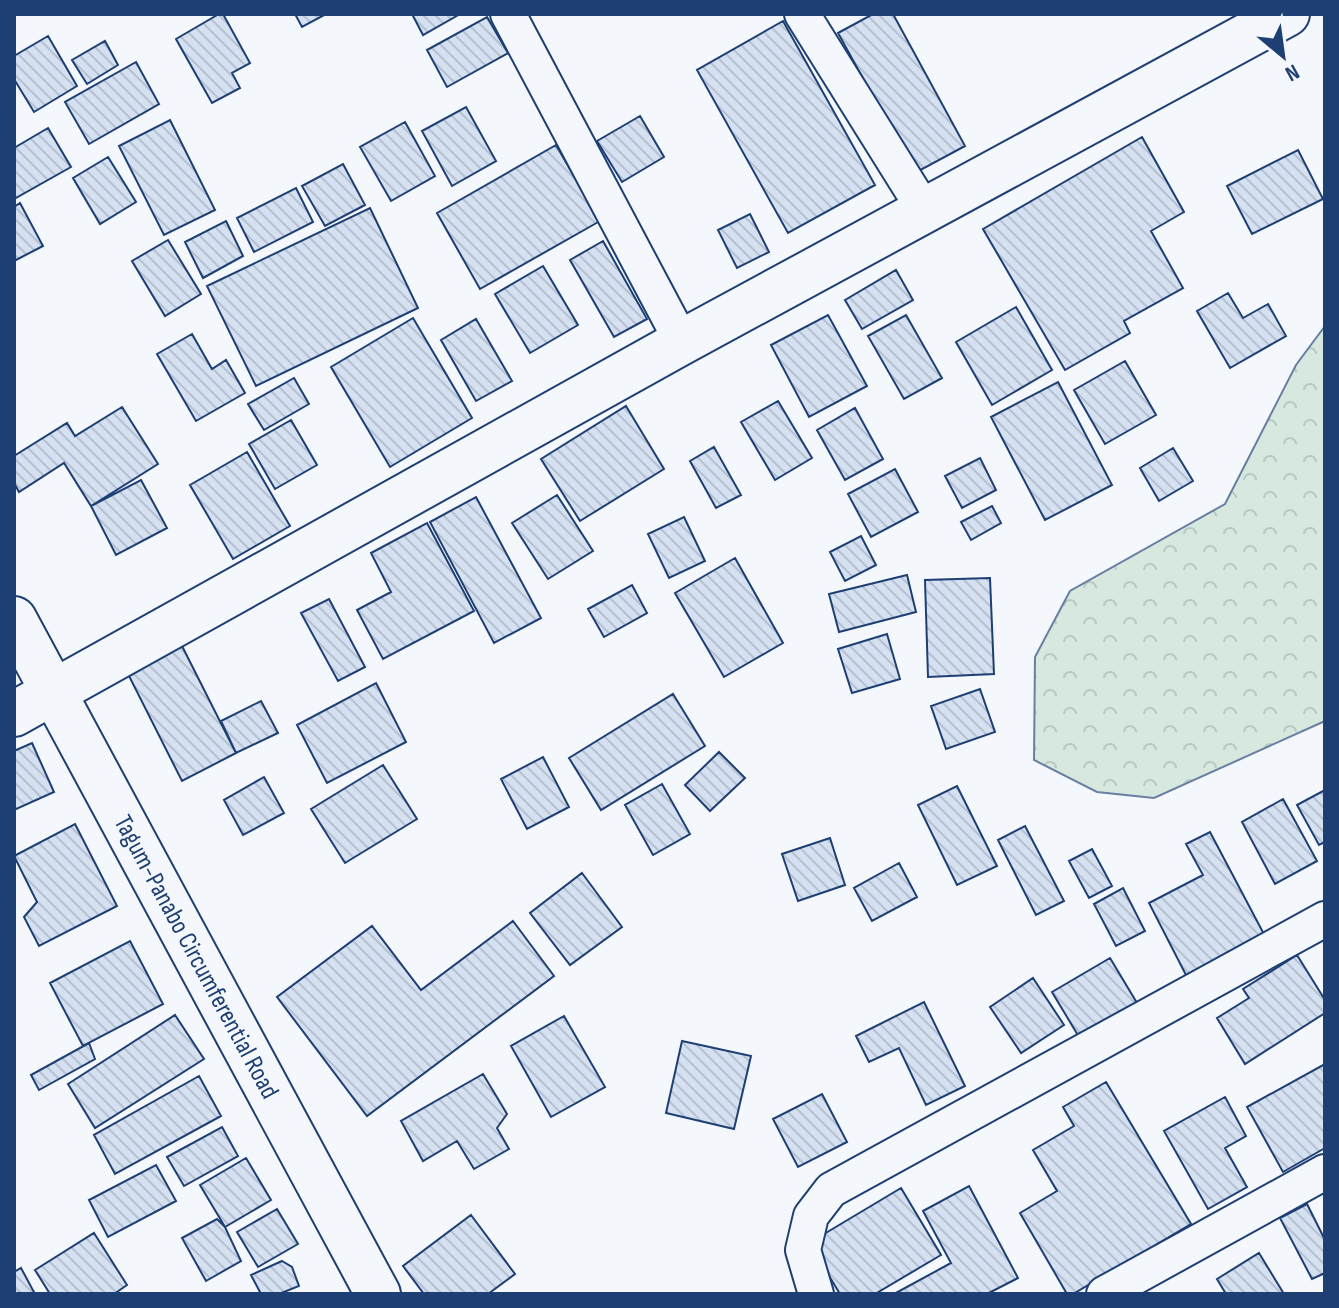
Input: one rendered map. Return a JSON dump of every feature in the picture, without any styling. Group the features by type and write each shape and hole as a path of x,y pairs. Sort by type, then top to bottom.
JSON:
{"street":[{"path":"508,14 682,342"},
{"path":"802,14 925,211"},
{"path":"14,714 682,342 1287,14"},
{"name":"Tagum-Panabo Circumferential Road","path":"14,619 378,1294"},
{"path":"816,1294 803,1250 811,1216 831,1190 1325,919"},
{"path":"1104,1294 1325,1172"}],"green space":[{"path":"1325,326 1325,721 1154,798 1097,792 1034,760 1035,657 1070,591 1225,504 1296,365"}],"building":[{"path":"223,14 250,63 232,73 240,88 212,103 176,39"},
{"path":"295,14 326,14 302,27"},
{"path":"412,14 460,14 423,35"},
{"path":"873,14 893,14 965,146 915,173 838,33"},
{"path":"487,17 508,53 447,87 427,50"},
{"path":"783,21 875,185 788,233 697,70"},
{"path":"48,36 77,86 34,112 14,79 14,56"},
{"path":"105,41 118,65 87,84 72,60"},
{"path":"136,62 159,104 89,144 65,102"},
{"path":"466,107 496,161 452,186 422,131"},
{"path":"640,116 664,157 622,182 597,141"},
{"path":"170,120 215,210 164,235 119,146"},
{"path":"405,122 435,176 391,201 360,147"},
{"path":"48,128 71,167 14,199 14,148"},
{"path":"1142,137 1184,212 1151,231 1183,288 1124,321 1130,333 1065,370 983,229"},
{"path":"556,145 600,221 480,289 437,213"},
{"path":"1298,150 1323,199 1252,234 1227,186"},
{"path":"108,157 136,202 100,224 73,178"},
{"path":"343,164 365,205 325,226 302,186"},
{"path":"296,188 313,222 254,252 237,218"},
{"path":"20,203 43,246 14,261 14,207"},
{"path":"370,208 418,308 256,386 207,286"},
{"path":"750,214 769,252 737,268 718,230"},
{"path":"226,221 243,256 203,278 185,242"},
{"path":"168,240 201,294 165,316 132,261"},
{"path":"603,241 647,319 614,337 570,260"},
{"path":"543,266 578,325 530,353 495,294"},
{"path":"896,270 913,300 862,329 845,300"},
{"path":"1228,293 1243,318 1268,304 1286,336 1230,368 1197,311"},
{"path":"1016,307 1052,370 992,405 956,342"},
{"path":"828,315 867,386 809,417 771,345"},
{"path":"906,315 942,378 904,399 868,336"},
{"path":"413,318 472,418 390,467 331,367"},
{"path":"476,319 512,381 476,401 441,340"},
{"path":"192,334 212,369 226,360 245,393 196,421 157,354"},
{"path":"1125,361 1156,415 1105,444 1074,390"},
{"path":"294,378 309,404 264,430 248,404"},
{"path":"1058,382 1112,485 1045,520 991,417"},
{"path":"778,401 812,458 775,480 741,422"},
{"path":"626,406 664,469 580,521 541,459"},
{"path":"122,407 158,464 91,506 64,463 19,492 14,483 14,456 67,423 75,436"},
{"path":"855,408 883,459 845,480 817,430"},
{"path":"291,420 317,465 275,489 249,444"},
{"path":"714,447 741,495 716,508 690,461"},
{"path":"1173,448 1193,481 1159,501 1140,468"},
{"path":"247,452 290,526 233,559 190,485"},
{"path":"980,458 996,490 962,508 945,476"},
{"path":"895,469 918,512 871,537 848,494"},
{"path":"141,480 167,528 116,555 91,506"},
{"path":"557,495 593,551 548,579 512,523"},
{"path":"476,497 541,618 494,643 430,522"},
{"path":"992,506 1001,523 971,540 961,522"},
{"path":"684,517 705,561 669,578 648,534"},
{"path":"427,523 474,611 383,659 357,610 391,592 371,553"},
{"path":"861,536 876,565 845,581 830,552"},
{"path":"735,558 783,643 724,677 675,593"},
{"path":"907,575 916,612 839,632 829,594"},
{"path":"990,578 994,674 928,677 925,580"},
{"path":"632,585 647,613 604,637 588,609"},
{"path":"329,599 365,667 338,681 301,613"},
{"path":"887,634 900,679 852,693 838,649"},
{"path":"181,644 236,753 182,781 127,672"},
{"path":"376,683 406,742 327,783 297,725"},
{"path":"980,689 995,732 946,749 931,706"},
{"path":"673,694 705,746 601,810 569,758"},
{"path":"261,701 278,733 236,753 221,721"},
{"path":"32,743 54,792 14,810 14,751"},
{"path":"719,752 745,778 710,811 685,785"},
{"path":"543,757 569,807 527,829 501,779"},
{"path":"383,765 417,819 345,863 311,809"},
{"path":"264,777 284,813 243,835 224,800"},
{"path":"662,784 690,834 653,855 625,805"},
{"path":"957,786 997,866 957,885 918,805"},
{"path":"1325,790 1325,842 1319,845 1297,805"},
{"path":"1283,799 1317,861 1275,884 1242,822"},
{"path":"75,824 117,906 39,946 24,917 37,902 14,856"},
{"path":"1025,826 1064,901 1036,915 998,840"},
{"path":"1210,832 1266,938 1188,979 1149,903 1203,875 1186,844"},
{"path":"830,838 845,885 798,901 782,854"},
{"path":"1092,849 1112,886 1089,898 1069,861"},
{"path":"899,863 917,897 872,921 854,888"},
{"path":"582,873 622,927 570,965 530,913"},
{"path":"1123,888 1145,931 1116,946 1094,904"},
{"path":"513,921 554,976 367,1116 277,997 372,926 421,990"},
{"path":"130,941 163,1004 83,1046 50,983"},
{"path":"1297,955 1325,1000 1325,1013 1245,1064 1217,1018 1249,998 1243,989"},
{"path":"1110,958 1143,1013 1085,1047 1052,992"},
{"path":"1033,978 1064,1025 1021,1053 990,1007"},
{"path":"924,1002 965,1086 926,1105 899,1048 869,1062 856,1036"},
{"path":"175,1015 204,1059 95,1128 68,1084"},
{"path":"564,1016 605,1087 551,1117 511,1046"},
{"path":"682,1041 751,1056 734,1129 666,1113"},
{"path":"89,1043 95,1059 39,1090 31,1075"},
{"path":"1325,1064 1325,1148 1283,1172 1247,1107"},
{"path":"483,1074 507,1114 497,1128 509,1149 474,1169 457,1141 423,1161 401,1121"},
{"path":"199,1076 221,1116 115,1174 94,1135"},
{"path":"1106,1082 1191,1224 1073,1294 1067,1294 1020,1213 1057,1191 1033,1150 1074,1126 1063,1107"},
{"path":"822,1094 847,1142 798,1167 773,1119"},
{"path":"1225,1097 1246,1136 1225,1148 1247,1187 1208,1209 1164,1131"},
{"path":"222,1127 238,1156 184,1186 167,1157"},
{"path":"246,1158 271,1200 225,1227 200,1185"},
{"path":"156,1165 176,1201 108,1237 89,1200"},
{"path":"969,1186 1018,1278 987,1294 894,1294 951,1263 923,1211"},
{"path":"901,1188 941,1255 875,1294 840,1294 809,1243"},
{"path":"1307,1204 1325,1240 1325,1273 1312,1279 1280,1218"},
{"path":"277,1209 298,1244 258,1267 237,1232"},
{"path":"471,1215 515,1274 488,1294 424,1294 403,1266"},
{"path":"217,1219 225,1227 241,1261 206,1281 182,1238"},
{"path":"94,1233 127,1285 114,1294 50,1294 35,1270"},
{"path":"1259,1253 1284,1294 1226,1294 1217,1279"},
{"path":"282,1261 292,1267 299,1286 279,1294 261,1294 251,1275"},
{"path":"21,1268 35,1294 14,1294 14,1272"}]}
